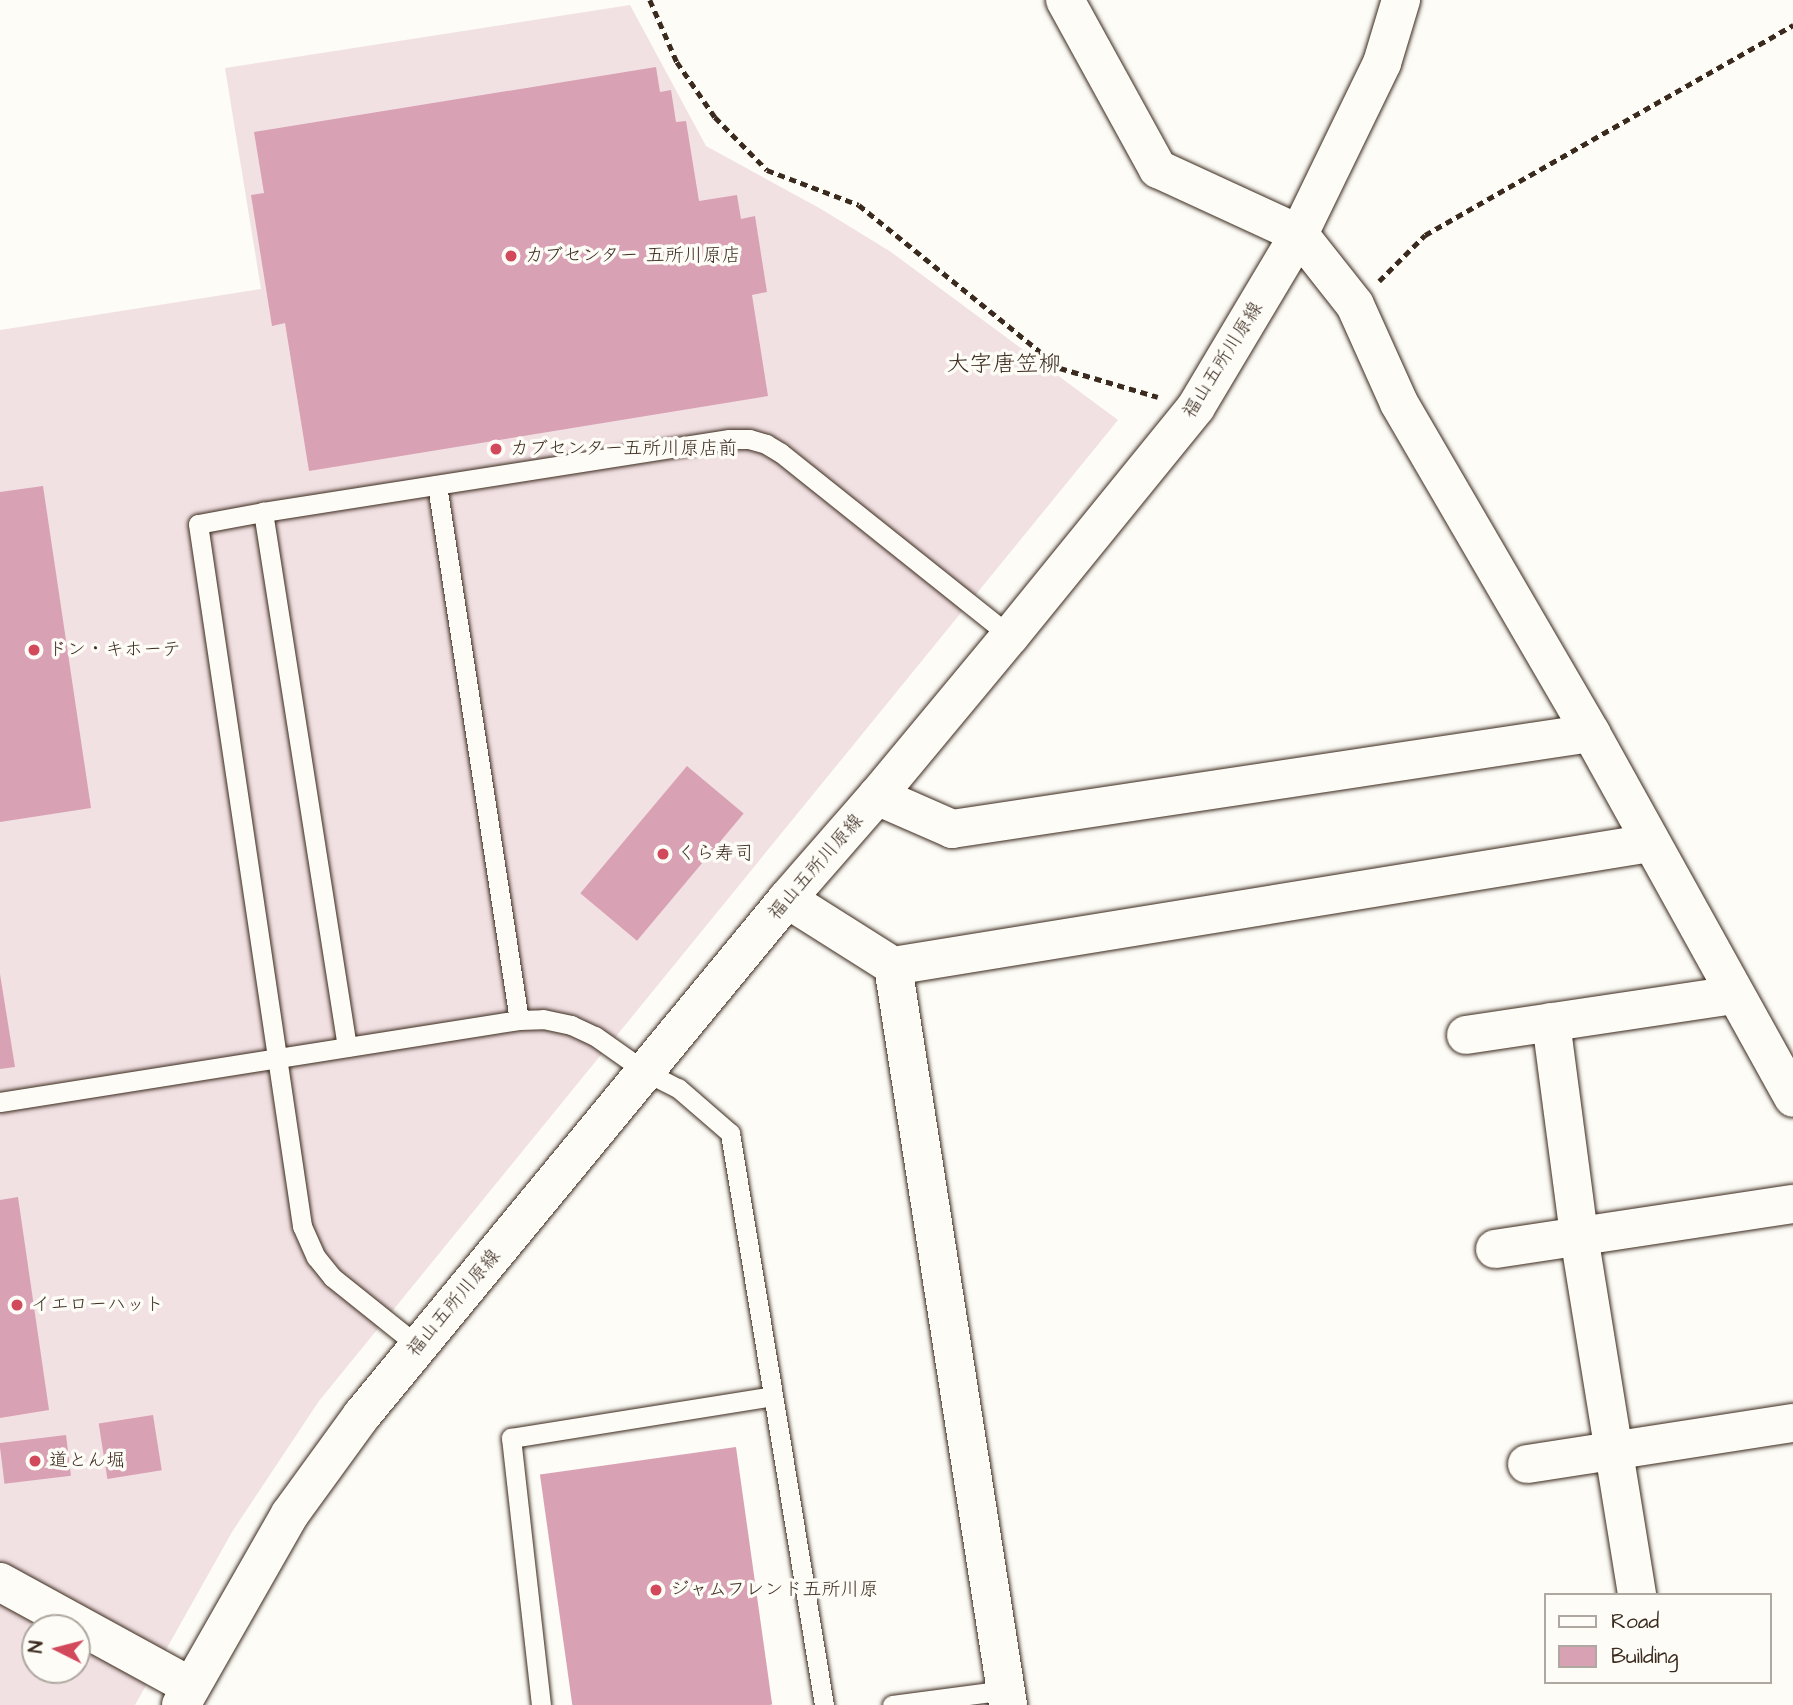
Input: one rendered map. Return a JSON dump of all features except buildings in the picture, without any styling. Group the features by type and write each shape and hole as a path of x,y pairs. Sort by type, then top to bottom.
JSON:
{"street":[{"path":"1065,0 1158,169 1299,233 1355,305 1399,403 1591,733 1793,1098"},
{"name":"福山五所川原線","path":"185,1695 290,1514 362,1415 787,899 1010,636 1196,407 1299,233 1382,63 1401,0"},
{"path":"877,796 952,830 1591,733"},
{"path":"787,899 893,965 1650,843"},
{"path":"893,965 1007,1698"},
{"path":"1466,1035 1735,995"},
{"path":"1551,1022 1579,1236 1637,1593"},
{"path":"1495,1249 1793,1204"},
{"path":"1527,1464 1793,1423"},
{"path":"0,1582 185,1695"}],"lane":[{"path":"418,1346 332,1277 307,1240 302,1226 198,524 437,485 749,439 766,444 781,453 1010,636"},
{"path":"437,485 519,1020"},
{"path":"263,512 347,1047"},
{"path":"0,1102 519,1020 543,1019 571,1025 595,1036 646,1072 678,1088 730,1133 824,1705"},
{"path":"541,1705 511,1438 773,1396"},
{"path":"892,1705 1007,1698"}],"path":[{"path":"650,0 685,73 715,117 767,170 859,205 1060,368 1196,407"},
{"path":"1355,305 1425,235 1793,25"}],"shaded area":[{"path":"630,5 706,146 821,209 891,252 1118,420 319,1401 232,1532 135,1705 0,1705 0,330 261,289 225,68"}],"place":[{"name":"カブセンター 五所川原店","path":"511,256"},
{"name":"カブセンター五所川原店前","path":"496,449"},
{"name":"ドン・キホーテ","path":"34,650"},
{"name":"くら寿司","path":"663,854"},
{"name":"イエローハット","path":"17,1305"},
{"name":"道とん堀","path":"35,1461"},
{"name":"ジャムフレンド五所川原","path":"656,1590"}],"district":[{"name":"大字唐笠柳","path":"1004,364"}]}
